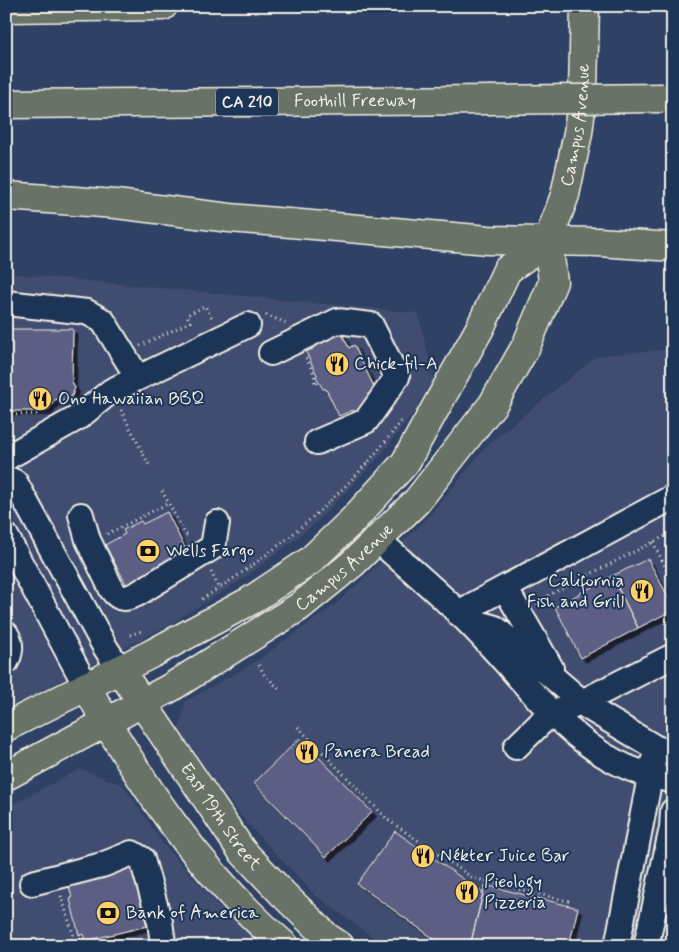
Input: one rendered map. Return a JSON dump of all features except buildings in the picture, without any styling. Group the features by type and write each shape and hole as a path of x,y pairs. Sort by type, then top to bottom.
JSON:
{"main road":[{"path":"6,8 163,6"},
{"name":"Campus Avenue","path":"6,776 170,688 299,607 352,564 416,501 493,404 517,363 541,314 553,282 548,241 565,194 578,133 583,92 585,6"},
{"name":"Foothill Freeway","path":"6,104 668,98"},
{"path":"6,196 463,238 673,247"},
{"name":"Campus Avenue","path":"6,726 120,670 250,601 310,560 352,520 405,463 476,336 507,270 548,241"},
{"name":"East 19th Street","path":"120,670 242,850 282,894 328,938 340,946"},
{"path":"86,686 123,754 207,870 250,916 285,946"}],"lane":[{"path":"6,303 87,312 103,321 138,378"},
{"path":"271,354 337,322 371,325 397,377 366,420 317,442"},
{"path":"6,458 79,417 111,391 248,325"},
{"path":"6,478 15,482 105,648 120,670"},
{"path":"462,616 505,588 673,497"},
{"path":"81,515 88,540 117,597 126,599 138,594 213,547 218,523"},
{"path":"6,536 86,686"},
{"path":"378,540 462,616 551,713 576,737 625,766 662,778"},
{"path":"505,588 560,684"},
{"path":"462,616 495,628 582,702 664,751 662,778 617,946"},
{"path":"6,634 10,640 11,648 6,662"},
{"path":"516,746 551,713 582,702 673,656"},
{"path":"646,946 672,828 673,811"},
{"path":"32,883 102,865 132,853 142,859 160,922 163,943"}],"path":[{"path":"303,353 314,374 315,384 319,382"},
{"path":"118,405 150,467"},
{"path":"6,415 48,414"},
{"path":"162,491 185,534 197,544 218,588 247,570 296,532 327,504 376,452 404,416"},
{"path":"104,536 131,524 169,503"},
{"path":"550,595 673,532"},
{"path":"653,542 673,583"},
{"path":"259,666 264,674 280,690"},
{"path":"298,727 388,820 473,878 572,902"},
{"path":"59,889 77,946"}],"shaded area":[{"path":"6,273 418,313 435,385 379,457 316,523 246,577 172,623 6,710"},
{"path":"673,349 673,946 385,946 315,895 247,823 210,776 179,730 186,701 252,664 336,604 426,520 488,444 597,356"},
{"path":"80,769 123,785 166,848 222,909 264,946 6,946 6,808"}],"place":[{"name":"Chick-fil-A","path":"337,364"},
{"name":"Ono Hawaiian BBQ","path":"40,399"},
{"name":"Wells Fargo","path":"148,551"},
{"name":"California Fish and Grill","path":"642,591"},
{"name":"Panera Bread","path":"307,752"},
{"name":"Nékter Juice Bar","path":"423,856"},
{"name":"Pieology Pizzeria","path":"467,892"},
{"name":"Bank of America","path":"108,913"}]}
